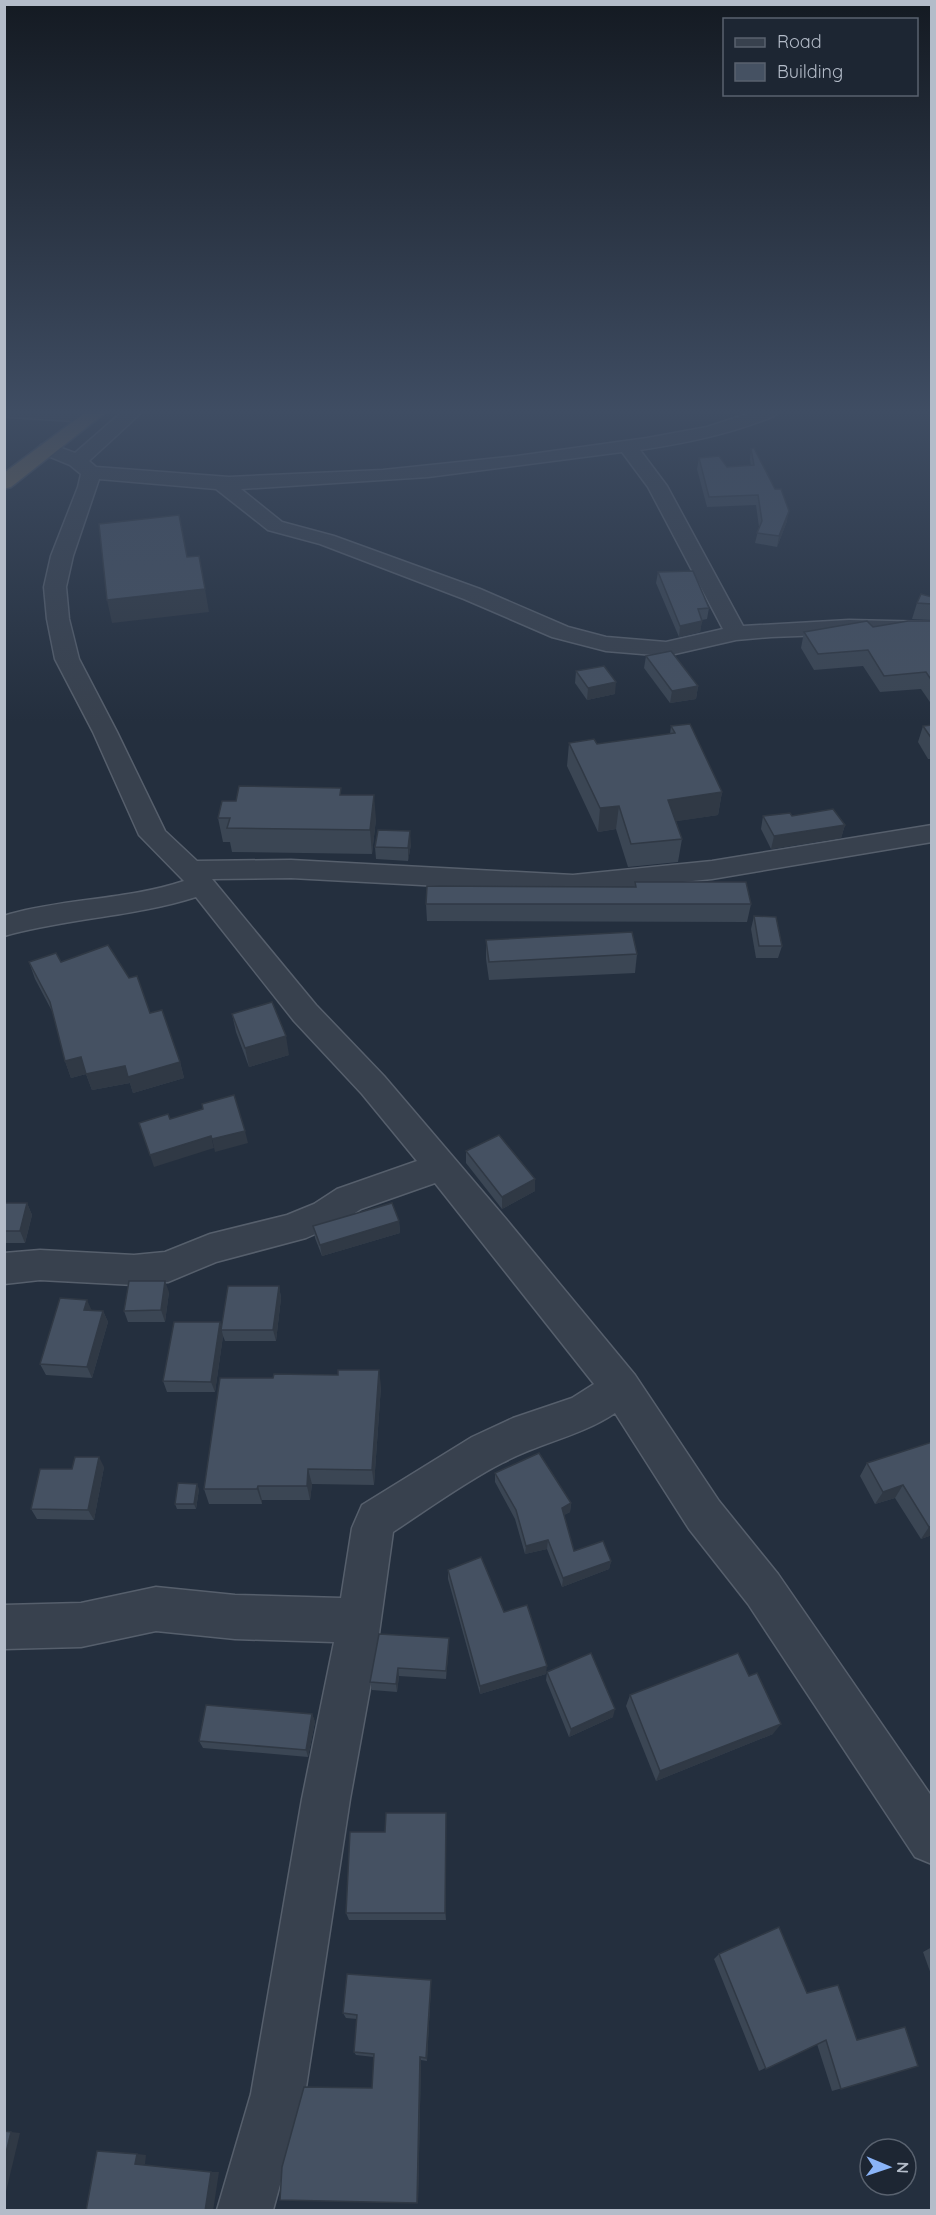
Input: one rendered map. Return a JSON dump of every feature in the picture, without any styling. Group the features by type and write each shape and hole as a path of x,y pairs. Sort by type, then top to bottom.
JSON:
{"street":[{"path":"77,515 62,556 55,587 58,619 67,659 105,732 153,836 196,878 304,1013 373,1085 621,1388 704,1515 763,1589 932,1840"},
{"path":"262,515 275,526 327,540 472,594 560,632 627,647 666,650 736,633 822,627 922,627 932,629"},
{"path":"673,515 736,633"},
{"path":"4,926 64,912 161,899 196,878 291,869 573,884 712,870 932,833"},
{"path":"4,1269 40,1265 134,1270 168,1267 210,1250 293,1228 326,1214 349,1199 410,1179 440,1166"},
{"path":"245,2211 278,2094 373,1528 377,1520 486,1450 527,1431 584,1412 621,1388"},
{"path":"4,1627 81,1625 156,1609 235,1617 359,1621"}],"building":[{"path":"179,515 187,557 199,556 205,589 107,600 99,524"},
{"path":"761,515 787,515 779,536 757,533 762,521"},
{"path":"693,571 709,608 698,609 702,621 680,626 658,572"},
{"path":"921,594 932,597 932,604 917,603"},
{"path":"867,621 873,627 908,621 932,621 932,681 926,672 884,676 868,650 818,654 804,632"},
{"path":"671,651 698,686 672,691 646,656"},
{"path":"604,666 616,682 588,688 576,671"},
{"path":"690,724 722,792 668,800 682,839 631,844 619,806 600,808 569,743 594,739 597,744 675,733 671,726"},
{"path":"932,725 932,739 923,726"},
{"path":"239,786 341,788 340,795 374,795 370,830 227,828 230,818 218,818 222,801 236,801"},
{"path":"833,809 845,825 774,836 763,816 790,813 792,816"},
{"path":"378,830 410,831 408,848 375,847"},
{"path":"635,882 746,882 751,904 426,904 427,886 636,887"},
{"path":"754,916 776,917 782,946 759,946"},
{"path":"632,932 637,954 489,962 486,940"},
{"path":"108,945 129,978 137,976 150,1013 162,1010 180,1062 128,1077 125,1066 86,1074 81,1057 65,1061 50,1002 29,962 56,953 61,962"},
{"path":"272,1002 286,1036 245,1048 232,1014"},
{"path":"234,1095 245,1131 212,1139 211,1136 150,1155 139,1123 168,1114 170,1119 203,1109 202,1104"},
{"path":"499,1135 535,1179 502,1197 466,1151"},
{"path":"4,1203 27,1203 20,1231 4,1231"},
{"path":"392,1203 399,1221 320,1245 313,1226"},
{"path":"129,1281 165,1281 161,1310 124,1311"},
{"path":"228,1286 279,1286 273,1330 221,1330"},
{"path":"60,1298 87,1300 84,1310 103,1311 87,1367 40,1364"},
{"path":"174,1322 220,1322 211,1382 163,1381"},
{"path":"338,1370 379,1370 372,1470 308,1469 307,1486 204,1489 220,1378 273,1378 274,1374 338,1375"},
{"path":"932,1442 932,1526 929,1527 903,1485 883,1492 867,1463"},
{"path":"539,1453 571,1503 562,1508 574,1551 603,1541 611,1561 563,1578 548,1540 526,1546 516,1510 495,1473"},
{"path":"75,1457 99,1457 88,1510 31,1509 40,1469 72,1469"},
{"path":"178,1483 197,1484 194,1504 175,1504"},
{"path":"481,1557 504,1612 527,1605 547,1666 480,1686 448,1570"},
{"path":"379,1634 449,1638 446,1671 398,1668 396,1684 370,1682"},
{"path":"591,1653 615,1709 571,1729 547,1672"},
{"path":"738,1653 749,1676 757,1673 781,1724 660,1771 630,1695"},
{"path":"206,1705 312,1714 306,1750 199,1741"},
{"path":"386,1813 446,1813 445,1913 346,1913 350,1832 385,1832"},
{"path":"779,1927 807,1993 838,1985 857,2040 905,2027 918,2066 841,2089 826,2040 766,2069 719,1954"},
{"path":"347,1974 431,1980 426,2058 420,2057 417,2203 280,2200 282,2167 304,2087 372,2088 374,2054 354,2052 357,2015 343,2013"},
{"path":"4,2131 11,2132 4,2161"},
{"path":"97,2151 137,2154 135,2164 211,2172 205,2211 86,2211"}]}
